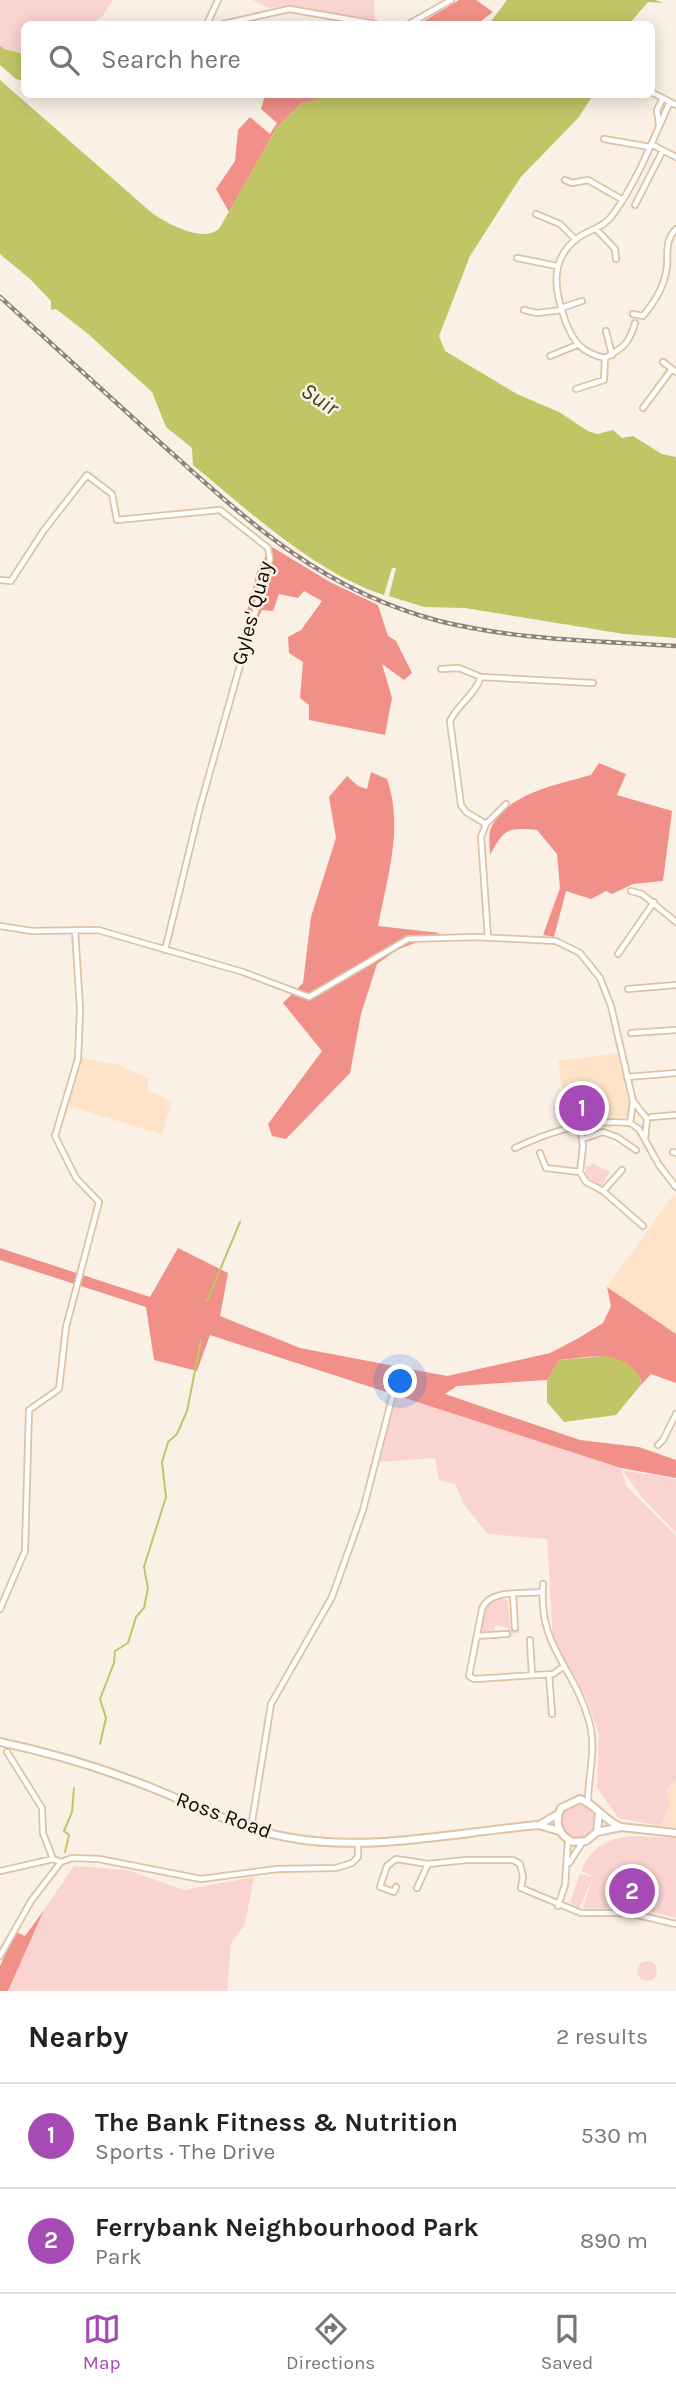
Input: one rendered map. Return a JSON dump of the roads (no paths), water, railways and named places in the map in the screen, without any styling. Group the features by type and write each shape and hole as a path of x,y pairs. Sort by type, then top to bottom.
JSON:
{"main road":[{"name":"Ross Road","path":"0,1742 69,1758 127,1778 251,1829 307,1841 358,1842 539,1825"},
{"path":"539,1825 558,1814 565,1804 577,1800 588,1802 607,1822 621,1827 676,1833"},
{"path":"597,1832 598,1813"},
{"path":"558,1814 559,1830"},
{"path":"539,1825 559,1830 568,1840 582,1843 597,1832 621,1827"}],"street":[{"path":"208,21 218,0"},
{"path":"414,21 451,0"},
{"path":"236,21 289,9 359,21"},
{"path":"635,323 630,341 621,351 605,358 590,355 577,345 561,309 556,290 557,266 576,240 608,222 623,200 673,103 655,94"},
{"path":"659,126 657,110 663,98"},
{"path":"604,139 651,145 676,157"},
{"path":"635,205 663,150"},
{"path":"565,180 572,183 588,180 623,200"},
{"path":"536,214 560,224 576,240"},
{"path":"633,314 643,316 658,295 666,269 667,242 676,229"},
{"path":"597,230 615,249 616,259"},
{"path":"517,258 557,266"},
{"path":"524,310 537,313 561,309 582,301"},
{"path":"606,331 612,355"},
{"path":"550,356 577,345"},
{"path":"576,389 604,380 605,358"},
{"path":"643,408 674,371 663,362"},
{"name":"Gyles' Quay","path":"0,580 11,581 44,530 87,475 112,494 117,520 219,510 268,548 270,559 204,794 165,950"},
{"path":"441,669 459,668 481,677 593,683"},
{"path":"481,677 469,698 456,709 450,721 461,805 466,812 486,824"},
{"path":"488,938 481,837 486,824 506,804"},
{"path":"631,891 654,902 676,922"},
{"path":"618,954 654,902"},
{"path":"0,926 32,931 98,930 243,971 309,997 408,939 556,941 580,953 593,966 611,1006 633,1101 639,1112 646,1116 645,1139"},
{"path":"0,1609 25,1550 29,1410 59,1389 62,1347 99,1202 76,1178 55,1136 78,1059 80,1009 75,930"},
{"path":"628,989 676,985"},
{"path":"631,1034 676,1030"},
{"path":"626,1077 676,1073"},
{"path":"633,1101 630,1118 659,1166 676,1187"},
{"path":"515,1148 544,1135 580,1126 619,1122 639,1112"},
{"path":"651,1117 676,1115"},
{"path":"580,1126 583,1139 581,1170 586,1182 603,1191 643,1226"},
{"path":"639,1129 645,1126"},
{"path":"583,1139 603,1132 636,1150"},
{"path":"628,1144 633,1137"},
{"path":"540,1153 546,1168 581,1170"},
{"path":"603,1191 622,1170"},
{"path":"251,1829 271,1704 332,1597 363,1510 393,1394"},
{"path":"657,1445 663,1440 676,1414"},
{"path":"543,1584 548,1640 580,1696 592,1735 588,1802"},
{"path":"542,1592 487,1600 477,1636 470,1678 549,1674 563,1667"},
{"path":"513,1595 515,1628"},
{"path":"496,1627 497,1635"},
{"path":"477,1636 507,1634"},
{"path":"530,1640 532,1675"},
{"path":"531,1654 539,1654"},
{"path":"549,1674 552,1714"},
{"path":"7,1752 42,1808 43,1833 53,1859"},
{"path":"577,1800 588,1786"},
{"path":"558,1906 568,1866 568,1840"},
{"path":"0,1956 27,1907 61,1862 72,1858 99,1859 201,1879 277,1869 336,1868 356,1860 358,1842"},
{"path":"568,1866 582,1843"},
{"path":"0,1871 53,1859 61,1862"},
{"path":"396,1887 394,1892 380,1887 387,1866 393,1860 429,1864 466,1860 513,1860 520,1864 523,1872 521,1888 558,1906 581,1913 629,1913 676,1924"},
{"path":"417,1888 429,1864"}],"water":[{"path":"507,0 656,0 663,3 648,2 632,21 491,21"},
{"path":"0,45 4,49 21,53 21,80 16,79 0,65"},
{"name":"Suir","path":"0,80 152,213 176,227 204,234 219,229 277,127 301,104 319,98 591,98 579,117 520,178 470,256 439,336 445,351 517,394 559,412 588,431 597,434 613,430 622,438 633,436 662,454 676,457 676,638 624,634 465,608 424,607 389,596 396,568 392,568 384,595 333,572 284,539 193,465 192,448 166,427 152,392 87,333 56,309 51,310 51,301 0,254"},
{"path":"605,1356 630,1366 641,1379 640,1386 616,1415 564,1422 547,1402 547,1380 560,1360"}],"waterway":[{"path":"207,1301 240,1222"},
{"path":"100,1744 106,1718 100,1699 114,1663 115,1651 128,1643 136,1617 144,1608 148,1588 144,1567 166,1497 162,1462 168,1442 177,1434 187,1411 201,1340"},
{"path":"65,1852 69,1835 64,1831 72,1812 74,1788"}],"railway":[{"path":"0,297 228,503 291,552 359,592 439,621 497,632 557,639 676,646"}],"place":[{"name":"The Bank Fitness & Nutrition","path":"582,1108"},
{"name":"Ferrybank Neighbourhood Park","path":"632,1891"}]}
